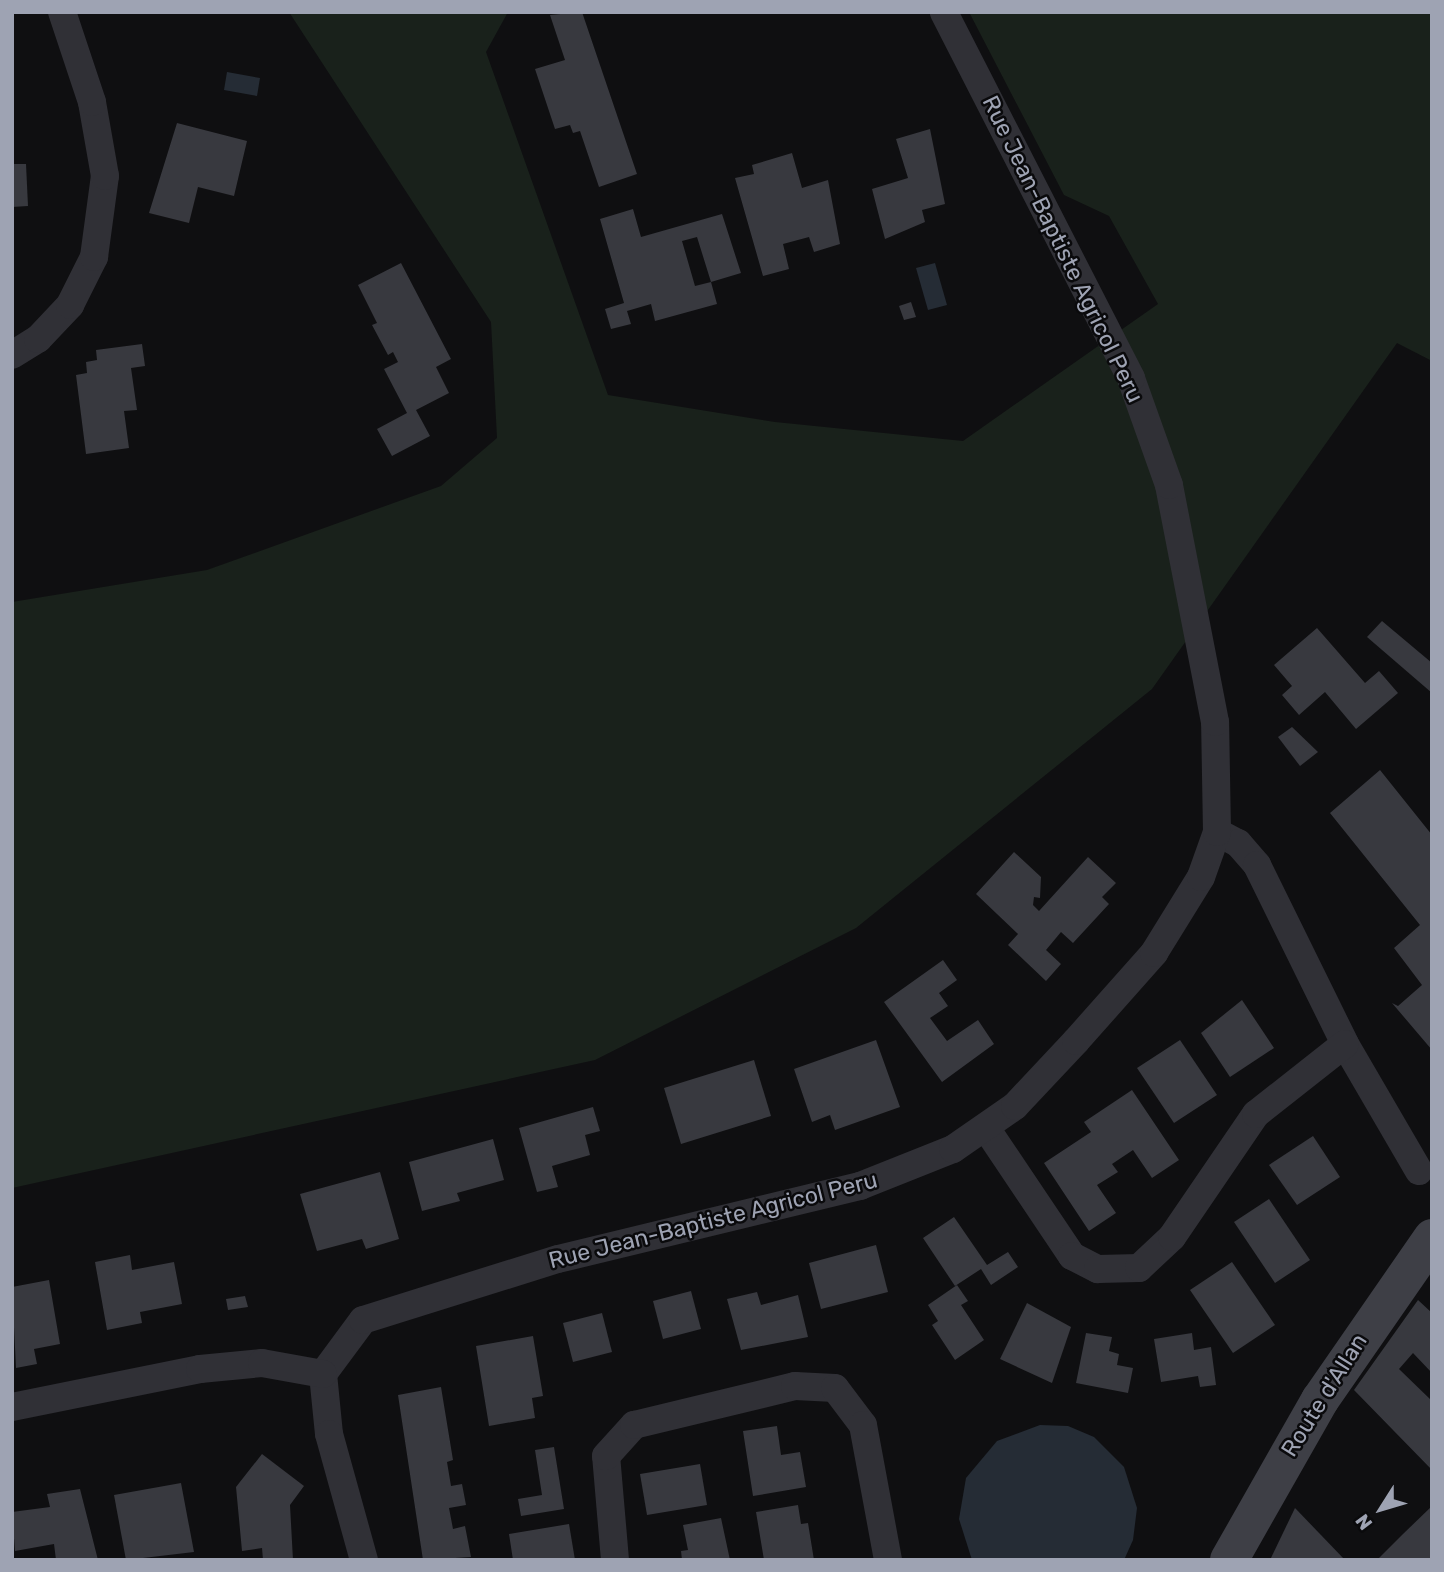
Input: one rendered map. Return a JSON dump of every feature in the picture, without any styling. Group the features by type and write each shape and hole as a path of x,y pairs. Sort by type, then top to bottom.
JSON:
{"street":[{"path":"12,355 38,339 70,305 94,257 105,176 92,102 62,12"},
{"name":"Rue Jean-Baptiste Agricol Peru","path":"323,1374 363,1320 558,1259 859,1186 953,1149 1015,1106 1154,953 1201,877 1217,832 1215,722 1169,485 1131,378 944,12"},
{"path":"1217,832 1238,843 1257,865 1346,1044 1419,1171"},
{"path":"986,1128 1072,1256 1098,1269 1139,1268 1172,1237 1256,1114 1346,1044"},
{"name":"Route d'Allan","path":"1229,1560 1320,1400 1432,1238"},
{"path":"12,1407 200,1369 262,1363 323,1374 329,1434 364,1560"},
{"path":"615,1560 606,1456 634,1425 795,1386 835,1388 863,1425 888,1560"}],"shaded area":[{"path":"289,12 508,12 486,52 608,395 775,422 963,441 1158,304 1109,216 1064,195 969,12 1432,12 1432,361 1397,343 1152,689 856,928 595,1060 12,1188 12,602 207,570 441,486 497,438 491,322"},
{"path":"227,72 260,78 257,96 224,90"},
{"path":"935,263 947,305 928,310 916,268"},
{"path":"1040,1425 1068,1426 1094,1437 1124,1467 1137,1508 1133,1540 1124,1560 972,1560 959,1519 966,1478 997,1441"}],"building":[{"path":"582,12 637,174 599,187 580,131 573,133 570,125 555,129 535,69 565,60 550,15"},
{"path":"177,123 247,141 234,196 198,187 189,223 149,213"},
{"path":"930,129 945,204 922,210 925,222 885,239 872,189 908,178 896,139"},
{"path":"792,153 802,188 828,180 840,244 814,252 809,237 783,244 789,269 763,276 735,178 754,174 752,165"},
{"path":"12,164 26,164 28,206 12,207"},
{"path":"633,209 641,237 722,214 741,273 711,282 717,304 655,321 651,304 627,311 631,324 611,329 605,309 624,303 600,219","holes":["697,237 711,282 695,286 682,241"]},
{"path":"401,263 451,359 436,367 449,393 416,410 430,436 392,456 377,429 407,413 384,369 398,362 393,352 388,355 372,325 377,323 358,285"},
{"path":"911,302 916,317 904,320 899,306"},
{"path":"142,344 145,366 131,368 137,410 124,411 129,448 86,454 76,375 87,373 86,362 97,360 96,350"},
{"path":"1382,621 1432,663 1432,693 1367,637"},
{"path":"1317,628 1365,683 1379,671 1398,693 1356,729 1325,692 1299,715 1282,695 1292,686 1274,665"},
{"path":"1292,727 1318,752 1300,766 1278,737"},
{"path":"1380,770 1432,835 1432,1050 1392,1003 1398,1006 1422,985 1394,948 1420,925 1330,813"},
{"path":"1014,852 1041,877 1040,898 1034,897 1033,905 1039,911 1088,857 1116,883 1102,897 1109,904 1073,943 1061,932 1046,950 1061,964 1046,981 1008,945 1018,934 976,894"},
{"path":"943,960 957,980 939,993 948,1006 930,1018 947,1041 978,1020 994,1044 942,1082 884,1002"},
{"path":"1242,1000 1274,1048 1230,1077 1201,1033"},
{"path":"876,1040 900,1107 835,1130 830,1115 812,1122 794,1069"},
{"path":"1180,1040 1217,1095 1174,1123 1137,1068"},
{"path":"754,1060 771,1116 681,1144 664,1088"},
{"path":"1132,1090 1179,1160 1152,1178 1133,1150 1112,1164 1118,1172 1097,1185 1116,1213 1089,1231 1044,1163 1091,1132 1084,1122"},
{"path":"593,1107 600,1131 585,1135 590,1155 552,1166 558,1187 537,1192 519,1128"},
{"path":"1313,1136 1340,1177 1297,1205 1269,1165"},
{"path":"493,1139 504,1180 457,1193 460,1201 422,1211 409,1162"},
{"path":"380,1172 399,1239 366,1249 362,1239 317,1251 300,1194"},
{"path":"1269,1199 1310,1260 1275,1283 1234,1222"},
{"path":"954,1217 987,1265 1008,1252 1018,1267 991,1285 981,1269 955,1286 923,1238"},
{"path":"876,1245 888,1292 821,1309 809,1263"},
{"path":"130,1255 132,1270 174,1262 182,1304 140,1312 142,1323 107,1330 95,1262"},
{"path":"1232,1262 1275,1325 1233,1353 1190,1290"},
{"path":"49,1280 60,1344 34,1349 37,1364 16,1368 12,1287"},
{"path":"957,1285 968,1301 961,1305 984,1340 955,1360 932,1325 938,1321 928,1305"},
{"path":"691,1291 701,1329 663,1339 653,1301"},
{"path":"757,1292 761,1305 798,1295 808,1337 741,1350 727,1299"},
{"path":"245,1296 248,1307 228,1310 226,1299"},
{"path":"1418,1300 1432,1313 1432,1373 1413,1353 1399,1369 1432,1401 1432,1470 1354,1390"},
{"path":"1027,1303 1071,1327 1052,1383 1000,1359"},
{"path":"602,1313 612,1352 573,1362 563,1323"},
{"path":"1086,1333 1112,1337 1109,1351 1119,1354 1117,1365 1133,1368 1128,1393 1076,1383"},
{"path":"1192,1333 1194,1350 1211,1347 1216,1385 1200,1387 1198,1376 1161,1382 1154,1339"},
{"path":"533,1336 543,1396 532,1398 535,1418 489,1426 476,1346"},
{"path":"441,1387 453,1460 447,1462 451,1486 462,1484 466,1505 449,1508 453,1529 465,1526 471,1557 423,1560 398,1395"},
{"path":"777,1426 781,1455 800,1452 806,1487 753,1496 743,1431"},
{"path":"554,1447 564,1509 521,1516 518,1499 542,1495 535,1450"},
{"path":"262,1454 304,1486 290,1505 293,1560 263,1560 262,1548 242,1551 236,1487"},
{"path":"700,1464 707,1505 647,1515 640,1474"},
{"path":"181,1483 194,1552 126,1560 114,1495"},
{"path":"80,1489 98,1560 56,1560 54,1544 15,1551 12,1512 50,1507 47,1494"},
{"path":"798,1505 801,1524 808,1523 814,1560 764,1560 756,1512"},
{"path":"1432,1506 1432,1560 1377,1560 1403,1534"},
{"path":"1295,1508 1345,1560 1270,1560"},
{"path":"721,1518 730,1560 682,1560 681,1551 688,1550 683,1525"},
{"path":"569,1524 575,1560 513,1560 509,1534"}]}
